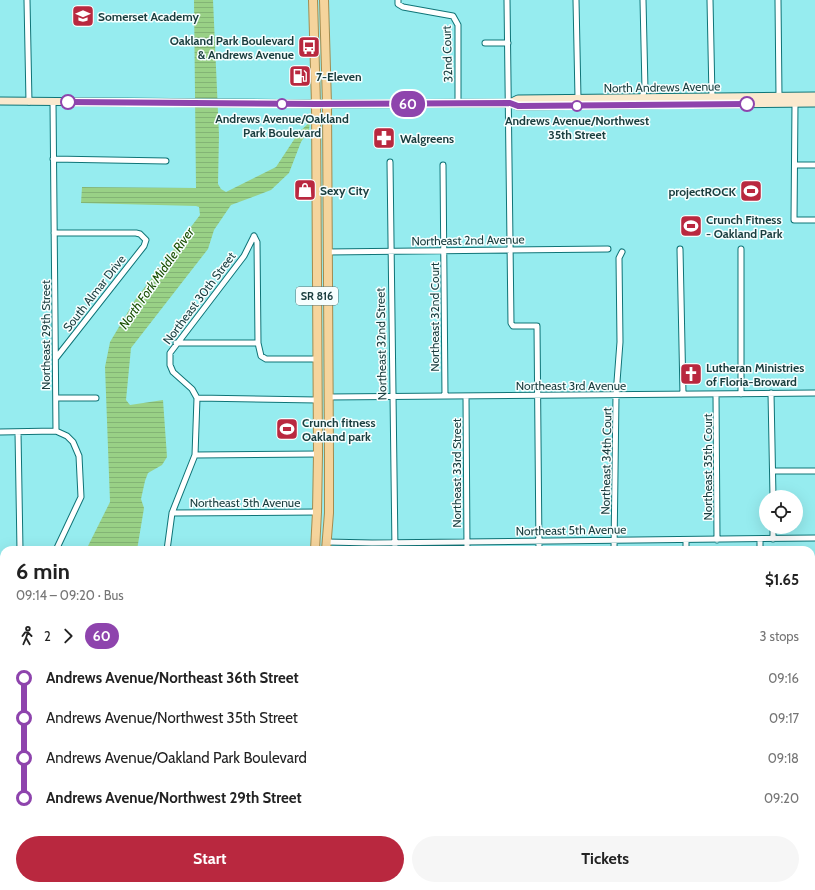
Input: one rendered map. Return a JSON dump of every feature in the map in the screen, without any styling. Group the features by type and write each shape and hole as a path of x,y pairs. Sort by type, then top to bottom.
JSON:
{"main road":[{"name":"SR 816","path":"313,0 316,104 318,454 318,512 315,546"},
{"name":"SR 816","path":"324,0 327,104 329,467 326,546"},
{"path":"772,104 778,100 779,96"},
{"path":"795,104 799,98 804,96"},
{"name":"North Andrews Avenue","path":"0,102 316,104 510,103 518,106 641,102 712,97 815,96"},
{"name":"North Andrews Avenue","path":"510,103 518,99 578,98 641,102"},
{"name":"North Andrews Avenue","path":"649,101 815,104"},
{"path":"316,234 320,247 327,252"},
{"path":"316,284 324,288 328,295"},
{"path":"317,382 322,393 328,397"},
{"path":"318,454 324,459 329,467"},
{"path":"317,522 326,546"}],"street":[{"path":"26,0 29,102"},
{"name":"32nd Court","path":"398,0 398,4 402,7 453,16 456,20 458,25 458,103"},
{"path":"508,0 511,323 513,326 518,327 537,326 539,546"},
{"path":"576,0 578,98"},
{"path":"643,0 645,88 649,101"},
{"path":"710,0 712,97"},
{"path":"778,0 779,96"},
{"path":"485,43 508,43"},
{"path":"641,102 645,88"},
{"name":"Northeast 29th Street","path":"53,102 56,431"},
{"path":"795,104 794,220 815,220"},
{"path":"53,159 166,160"},
{"name":"Northeast 32nd Street","path":"390,162 395,546"},
{"name":"Northeast 32nd Court","path":"443,165 445,396"},
{"path":"794,165 815,165"},
{"name":"South Almar Drive","path":"54,233 136,233 140,234 146,240 144,246 56,358"},
{"name":"Northeast 30th Street","path":"197,398 192,389 173,372 170,365 170,353 176,343 244,256 254,236 257,242 258,343"},
{"name":"Northeast 2nd Avenue","path":"327,252 608,249"},
{"path":"680,249 683,394"},
{"path":"741,249 741,394"},
{"name":"Northeast 34th Court","path":"614,546 616,394 620,342 619,258 622,252"},
{"path":"176,343 258,343 261,356 266,359 317,359"},
{"path":"771,393 774,490"},
{"name":"Northeast 3rd Avenue","path":"328,397 815,393"},
{"name":"Northeast 35th Court","path":"716,394 717,540"},
{"name":"Northeast 33rd Street","path":"466,396 467,546"},
{"path":"56,398 96,398"},
{"path":"168,546 172,513 196,455 197,398 317,400"},
{"path":"0,432 56,431 67,436 73,442 79,456 81,498 58,546"},
{"path":"18,432 20,546"},
{"path":"196,455 318,454"},
{"path":"774,471 815,471"},
{"name":"Northeast 5th Avenue","path":"172,513 318,512"},
{"path":"773,534 773,539"},
{"name":"Northeast 5th Avenue","path":"326,546 395,542 815,538"},
{"path":"760,539 760,546"},
{"path":"686,540 686,546"}],"water":[{"name":"North Fork Middle River","path":"194,0 213,0 219,135 218,184 221,189 226,192 276,167 299,132 310,122 309,130 301,142 289,173 271,190 231,205 214,230 208,249 131,348 126,400 130,405 163,400 167,457 162,465 148,473 145,481 141,499 144,508 138,546 88,546 110,502 105,367 110,342 135,300 200,215 199,207 196,206 81,203 82,187 196,188"}],"bus line":[{"name":"60","path":"68,102 316,104 510,103 518,106 747,104"}],"place":[{"name":"Somerset Academy","path":"83,16"},
{"name":"Oakland Park Boulevard & Andrews Avenue","path":"309,47"},
{"name":"7-Eleven","path":"300,76"},
{"name":"Andrews Avenue/Oakland Park Boulevard","path":"282,104"},
{"name":"Andrews Avenue/Northwest 35th Street","path":"577,106"},
{"name":"Walgreens","path":"384,138"},
{"name":"Sexy City","path":"305,190"},
{"name":"projectROCK","path":"751,191"},
{"name":"Crunch Fitness - Oakland Park","path":"691,226"},
{"name":"Lutheran Ministries of Floria-Broward","path":"691,374"},
{"name":"Crunch fitness Oakland park","path":"287,429"}]}
